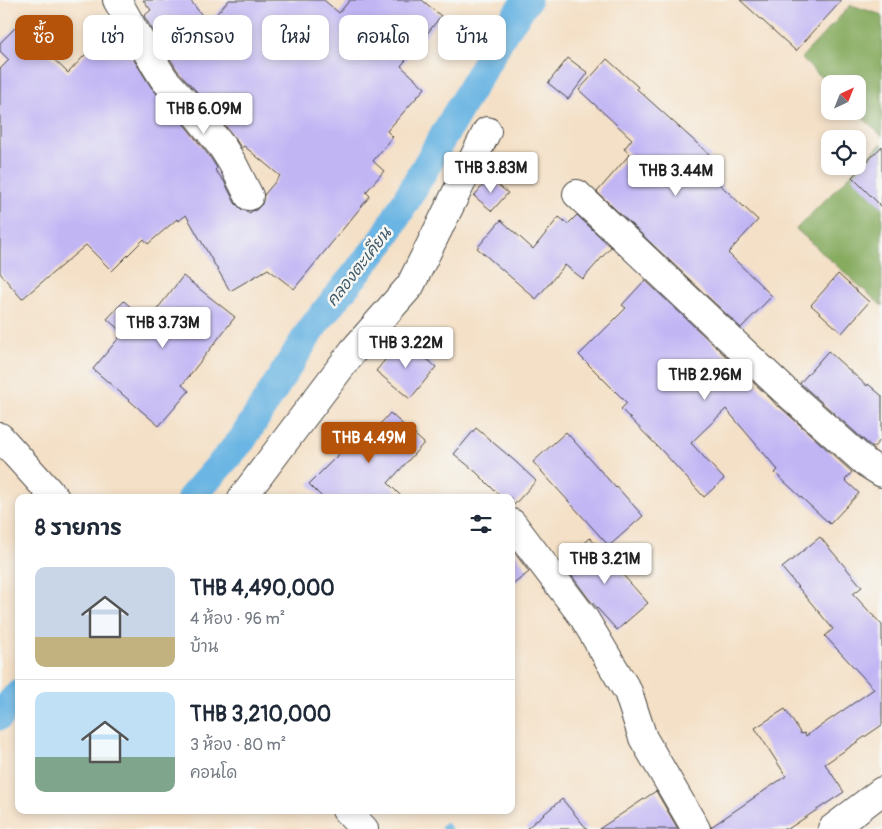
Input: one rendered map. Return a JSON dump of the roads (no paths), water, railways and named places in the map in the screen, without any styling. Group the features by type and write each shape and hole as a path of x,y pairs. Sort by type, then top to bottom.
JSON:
{"street":[{"path":"118,0 136,34 164,79 223,148 249,196"},
{"path":"245,494 353,351 410,286 486,131"},
{"path":"577,194 783,389 866,463 882,473"},
{"path":"0,437 50,491"},
{"path":"515,527 584,618 628,692 643,738 696,829"},
{"path":"832,829 882,791"},
{"path":"350,814 364,829"}],"waterway":[{"name":"คลองตะเคียน","path":"195,494 242,440 312,328 383,240 504,32 527,0"},
{"name":"คลองตะเคียน","path":"0,716 15,698"}]}
